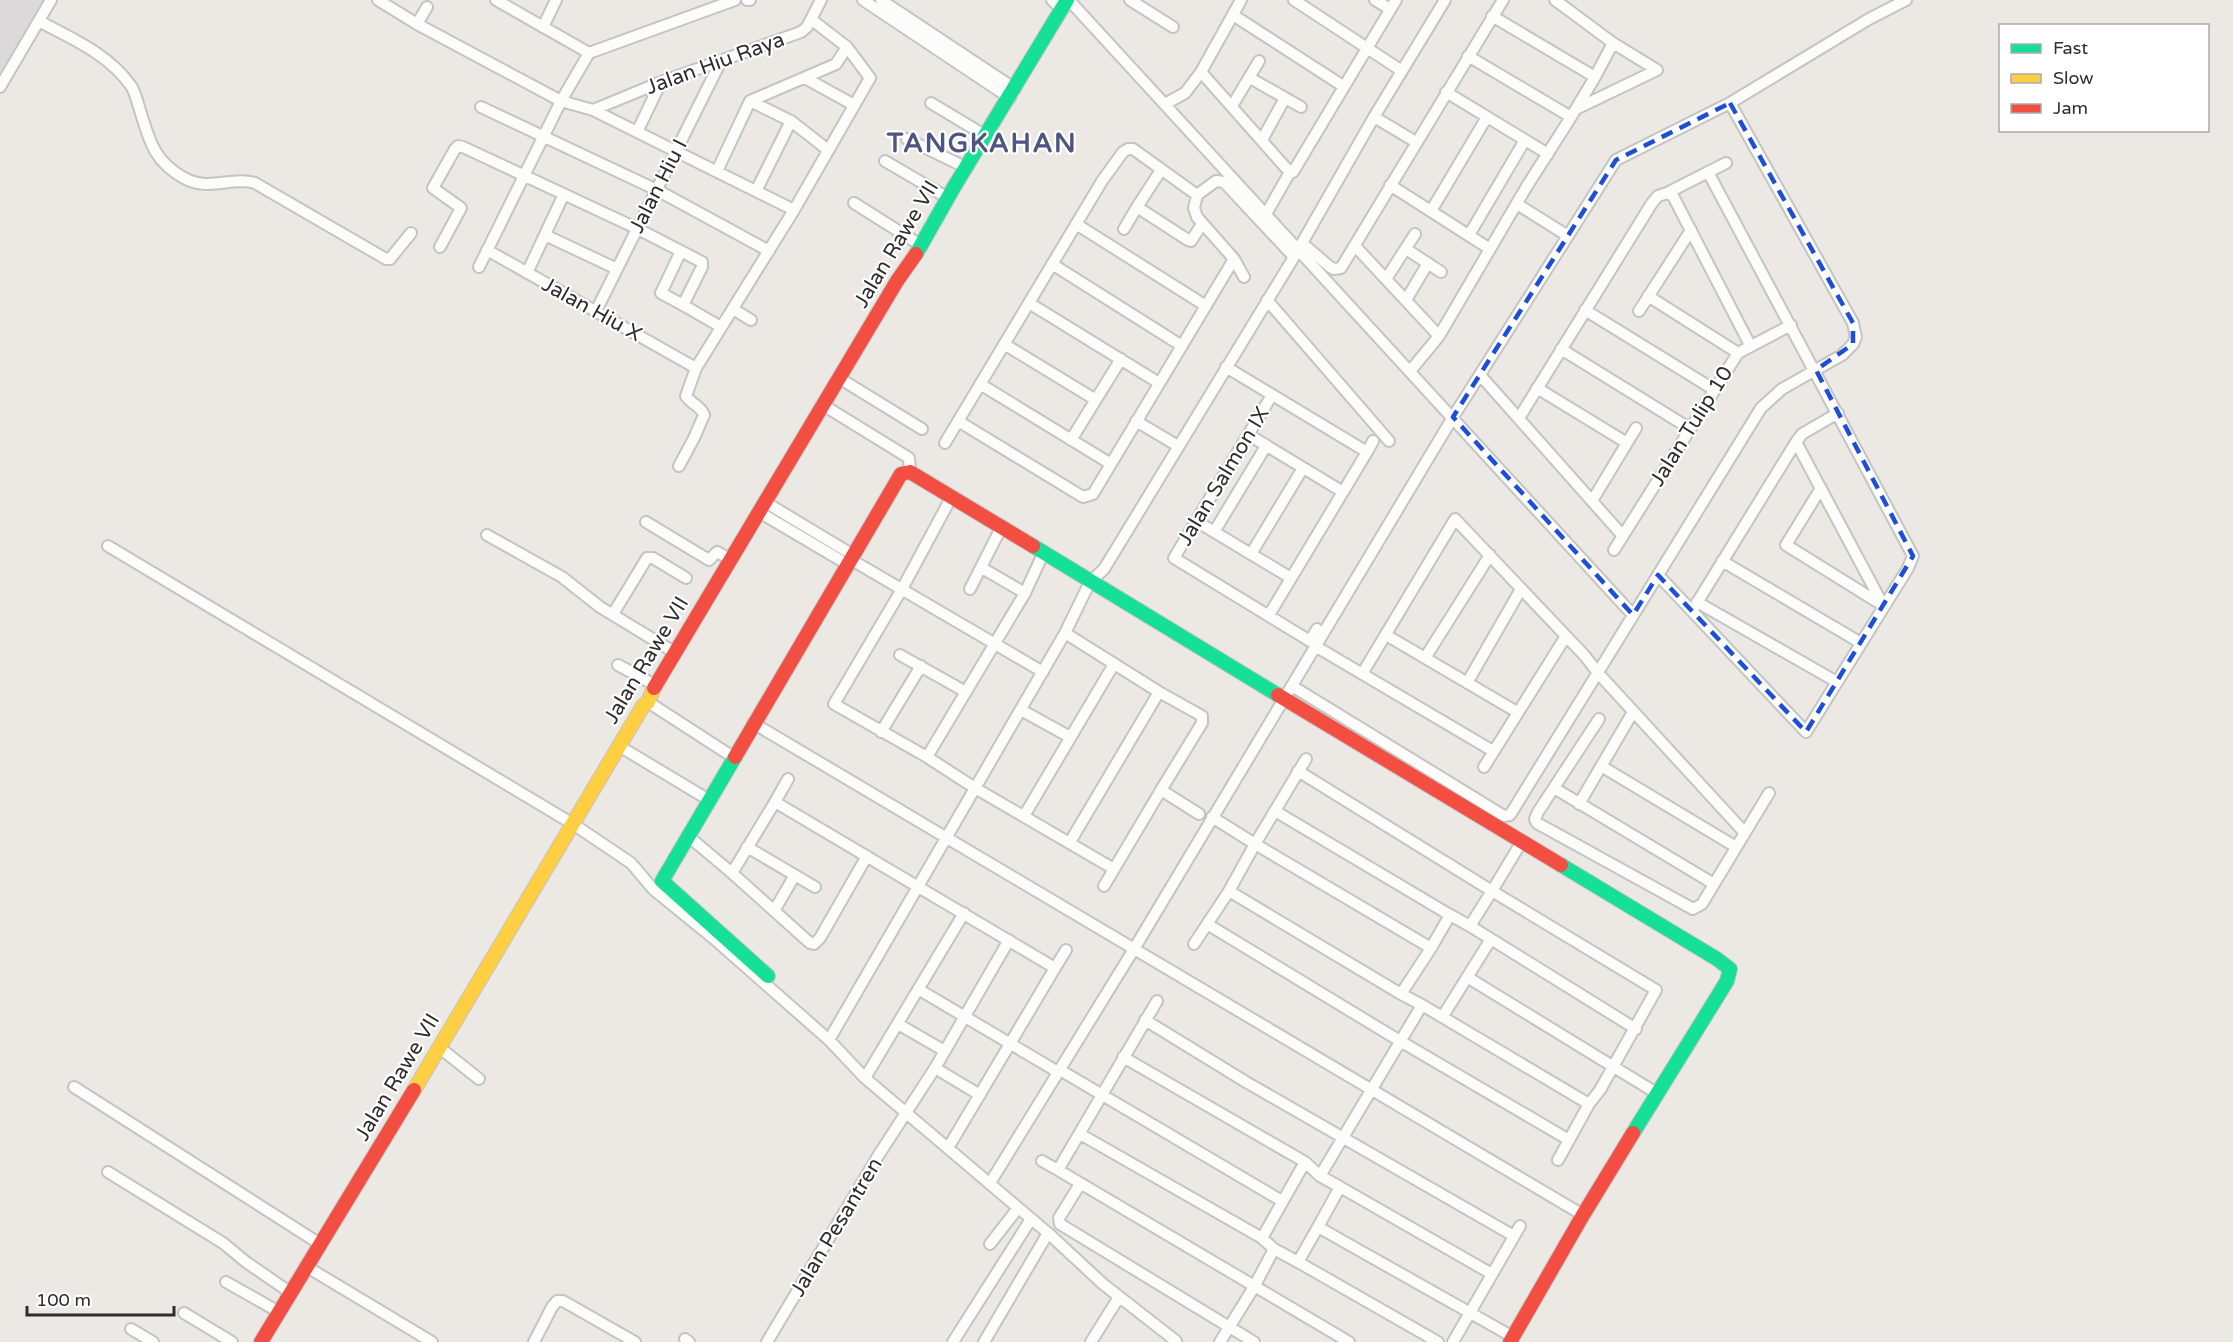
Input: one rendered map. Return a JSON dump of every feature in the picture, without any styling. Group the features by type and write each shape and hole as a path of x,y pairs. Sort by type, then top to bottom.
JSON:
{"street":[{"path":"0,87 51,0"},
{"path":"378,0 417,24 561,101 593,110 794,210"},
{"path":"496,0 589,53"},
{"path":"543,27 556,0"},
{"path":"479,267 561,101 589,53 735,0"},
{"path":"679,466 704,415 702,410 686,396 696,368 794,210 870,78 847,47 812,20 821,0"},
{"path":"863,0 1012,93"},
{"path":"881,0 1012,93"},
{"path":"1130,0 1173,27"},
{"path":"1165,104 1185,93 1202,72 1241,0"},
{"path":"1294,0 1402,71"},
{"path":"1266,214 1393,4 1375,0"},
{"path":"829,1040 1065,633 1090,582 1104,569 1298,249 1445,0"},
{"path":"1244,277 1234,259 1202,224 1194,207 1197,195 1216,181 1224,182 1298,249 1334,269 1341,268 1503,0"},
{"path":"1555,0 1613,43 1656,70 1573,113"},
{"path":"990,1183 1134,949 1312,644 1344,600 1453,417 1616,160 1730,103 1869,19 1906,0"},
{"path":"1062,2 1165,104 1633,615"},
{"name":"Jalan Rawe VII","path":"265,1341 279,1312 440,1048 642,706 648,702 674,652 897,281 921,246 1012,93 1062,2"},
{"path":"417,24 427,7"},
{"path":"1233,15 1343,86"},
{"path":"1492,16 1595,77"},
{"name":"Jalan Hiu Raya","path":"593,110 661,82 801,32 812,20"},
{"path":"39,21 96,52 116,66 133,88 158,158 164,165 186,179 214,185 247,180 255,183 386,259 390,259 411,233"},
{"path":"1411,370 1439,336 1595,77 1613,43"},
{"path":"717,171 750,101 836,64 847,47"},
{"path":"1468,56 1573,113"},
{"name":"Jalan Hiu I","path":"596,311 721,61"},
{"path":"1232,106 1258,61"},
{"path":"1202,72 1290,172"},
{"path":"806,78 854,105"},
{"path":"1250,78 1301,107"},
{"path":"638,132 661,82"},
{"path":"1446,92 1548,154"},
{"path":"1262,140 1285,98"},
{"path":"750,101 791,121 828,150"},
{"path":"931,103 986,136"},
{"path":"768,976 662,883 733,757 901,474 910,472 1002,526 1090,582 1508,817 1761,408 1782,389 1842,355 1853,344 1856,337 1853,322 1730,103"},
{"path":"481,107 657,190 769,251"},
{"path":"1374,117 1416,142"},
{"path":"1431,211 1487,117"},
{"path":"756,191 791,121"},
{"path":"907,139 967,168"},
{"path":"1469,236 1525,140"},
{"path":"440,247 462,208 433,188 455,149 458,146 463,147 636,228 703,264 683,304"},
{"path":"945,443 1102,181 1124,152 1133,149 1197,195"},
{"path":"885,161 948,198"},
{"path":"1519,418 1655,199 1726,163"},
{"path":"1124,229 1161,170"},
{"path":"1658,575 1695,606 1806,732 1913,556 1708,172"},
{"path":"1390,185 1490,249"},
{"path":"1667,193 1673,196 1750,345"},
{"path":"527,273 564,194"},
{"path":"854,203 921,246"},
{"path":"1517,204 1568,236"},
{"path":"1137,207 1191,241 1202,224"},
{"path":"1076,224 1206,306"},
{"path":"1639,311 1691,230"},
{"path":"1386,279 1415,234"},
{"path":"545,235 617,269"},
{"path":"1355,246 1439,336"},
{"path":"1406,249 1441,272"},
{"name":"Jalan Hiu X","path":"487,250 696,368"},
{"path":"681,251 661,293 721,327"},
{"path":"958,421 1083,497 1093,494 1234,259"},
{"path":"1406,300 1428,263"},
{"path":"1052,264 1182,346"},
{"path":"1648,296 1738,352"},
{"path":"1267,300 1389,441"},
{"path":"1029,303 1159,383"},
{"path":"733,309 751,320"},
{"path":"1585,310 1713,389"},
{"name":"Jalan Tulip 10","path":"1614,550 1738,352 1791,325"},
{"path":"1004,344 1096,400"},
{"path":"1561,350 1689,428"},
{"path":"1071,440 1120,359"},
{"path":"1226,367 1366,452"},
{"path":"1480,375 1623,536"},
{"path":"839,378 922,429"},
{"path":"980,384 1111,464"},
{"path":"1537,388 1627,443"},
{"name":"Jalan Salmon IX","path":"1269,615 1174,558 1272,395"},
{"path":"823,405 909,458 910,472"},
{"path":"1695,606 1796,442 1802,434 1838,412"},
{"path":"1136,421 1178,446"},
{"path":"1592,501 1636,428"},
{"path":"1249,435 1342,492"},
{"path":"1373,441 1269,615 1312,644 1493,751"},
{"path":"1796,442 1884,607"},
{"path":"1214,532 1266,446"},
{"path":"1251,554 1303,468"},
{"path":"1821,488 1786,545 1884,607"},
{"path":"951,498 902,589 834,704 1114,869"},
{"path":"762,507 1042,672"},
{"path":"1362,674 1455,519 1566,636 1745,833"},
{"path":"1196,521 1291,578"},
{"path":"646,522 709,560 717,552 730,559"},
{"path":"970,589 1002,526"},
{"path":"487,535 562,577 586,597 674,652"},
{"path":"108,546 573,824 631,863 653,889 712,937 829,1040 865,1078 1048,1233 1119,1297 1176,1341"},
{"path":"927,757 1024,593 1043,554"},
{"path":"1425,658 1490,555"},
{"path":"613,614 646,558 653,558 686,578"},
{"path":"1722,561 1861,643"},
{"path":"982,568 1024,593"},
{"path":"1467,683 1521,589"},
{"path":"1695,606 1837,682"},
{"path":"1065,633 1159,692 1200,713 1203,719 1104,886"},
{"path":"1386,634 1517,712"},
{"path":"1484,767 1566,636"},
{"path":"1285,693 1312,644"},
{"path":"900,655 966,692"},
{"path":"1023,816 1114,663"},
{"path":"618,665 655,685"},
{"path":"881,732 921,666"},
{"path":"1070,842 1159,692"},
{"path":"1285,693 1522,842 1717,958 1730,969 1727,981 1583,1215 1511,1340 1470,1313 1318,1227"},
{"path":"648,702 733,757"},
{"path":"1021,710 1070,737"},
{"path":"1579,804 1634,712"},
{"path":"1599,719 1535,819 1537,823 1693,909 1702,904 1770,793"},
{"path":"753,723 1583,1215"},
{"path":"619,746 709,800"},
{"path":"1194,944 1229,891 1306,759"},
{"path":"1601,766 1736,847"},
{"path":"1298,771 1654,988 1656,993 1636,1029 1589,1104 1558,1160"},
{"path":"732,873 788,779"},
{"path":"1554,788 1714,884"},
{"path":"1161,790 1199,814"},
{"path":"775,802 1055,968"},
{"path":"1275,811 1470,926 1636,1029"},
{"path":"1212,818 1431,948"},
{"path":"688,836 814,944 820,938 867,856"},
{"path":"1470,926 1522,842"},
{"path":"747,847 814,887"},
{"path":"774,911 795,875"},
{"path":"1229,891 1589,1104"},
{"path":"865,1078 964,913"},
{"path":"1401,994 1450,915"},
{"path":"1207,924 1569,1140"},
{"path":"1443,1016 1491,939"},
{"name":"Jalan Pesantren","path":"767,1342 905,1113 935,1068 943,1050 1009,940"},
{"path":"948,1148 1066,950"},
{"path":"1467,977 1658,1094"},
{"path":"918,989 1281,1201"},
{"path":"1058,1170 1157,1001"},
{"path":"1320,1176 1422,1005"},
{"path":"1145,1020 1343,1138 1517,1231 1453,1342"},
{"path":"898,1024 943,1050"},
{"path":"440,1048 479,1079"},
{"path":"1123,1057 1305,1162 1320,1176 1492,1274"},
{"path":"935,1068 980,1095"},
{"path":"74,1087 321,1244"},
{"path":"1080,1134 1262,1238 1274,1249 1438,1342"},
{"path":"1042,1161 1349,1342"},
{"path":"1262,1238 1305,1162"},
{"path":"108,1172 223,1243 291,1293"},
{"path":"1080,1184 1059,1218 1062,1225 1254,1342"},
{"path":"1298,1262 1340,1187"},
{"path":"990,1244 1018,1208"},
{"path":"953,1342 1031,1219"},
{"path":"984,1342 1048,1233"},
{"path":"1220,1342 1274,1249"},
{"path":"307,1267 432,1342"},
{"path":"225,1282 279,1312"},
{"path":"1091,1342 1119,1297"},
{"path":"534,1342 552,1307 557,1301 563,1301 635,1342"},
{"path":"184,1313 232,1342"},
{"path":"131,1329 153,1342"}],"highlighted area":[{"path":"1730,103 1853,323 1853,344 1816,370 1913,556 1806,732 1658,575 1633,615 1453,417 1616,160"}],"shaded area":[{"path":"0,0 49,0 0,85"}],"traffic: fast":[{"path":"916,254 1067,0"},
{"path":"1033,546 1278,695"},
{"path":"735,757 662,881 768,976"},
{"path":"1561,865 1730,969 1727,981 1633,1133"}],"traffic: slow":[{"path":"414,1090 643,706 648,702 654,688"}],"traffic: jam":[{"path":"654,688 897,281 916,254"},
{"path":"735,757 901,474 910,472 1033,546"},
{"path":"1278,695 1561,865"},
{"path":"261,1342 414,1090"},
{"path":"1510,1342 1633,1133"}],"district":[{"name":"TANGKAHAN","path":"982,143"}]}
